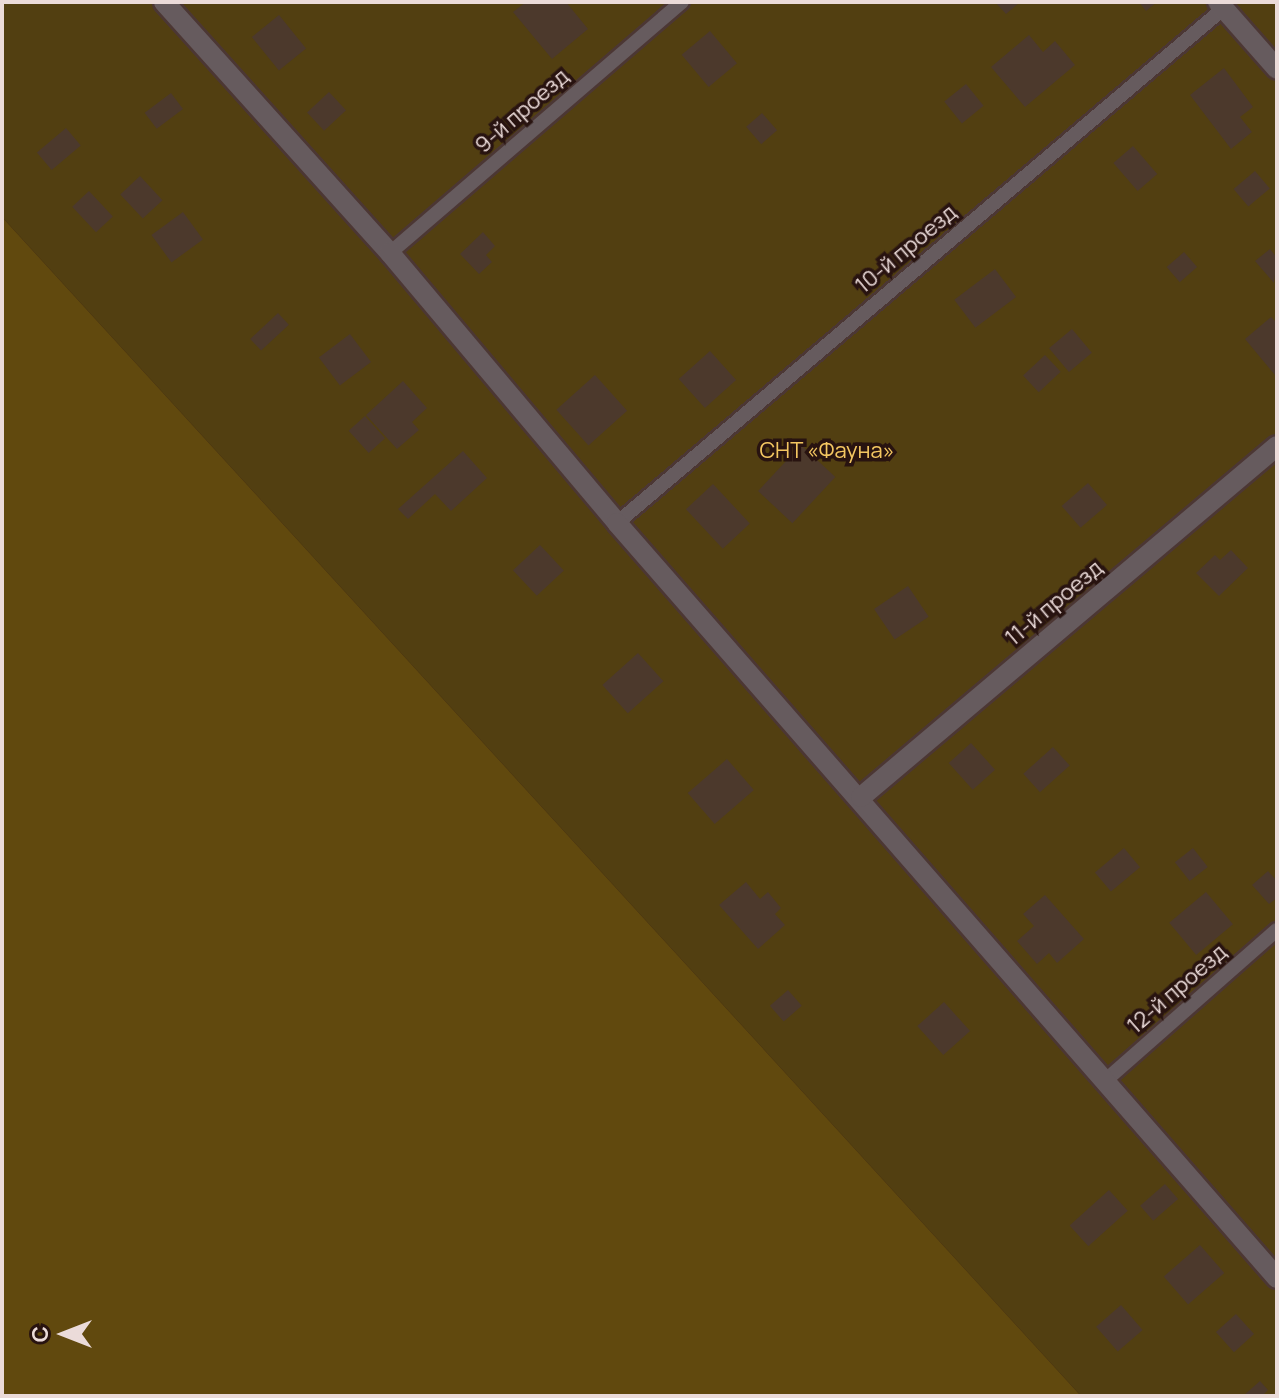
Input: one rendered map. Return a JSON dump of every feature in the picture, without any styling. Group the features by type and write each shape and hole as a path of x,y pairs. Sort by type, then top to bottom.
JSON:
{"street":[{"path":"164,2 390,253 617,523 861,797 1277,1278"},
{"path":"1221,5 1277,69"},
{"name":"11-й проезд","path":"861,797 1277,446"}],"lane":[{"name":"9-й проезд","path":"390,253 682,2"},
{"name":"10-й проезд","path":"617,523 1221,5"},
{"name":"12-й проезд","path":"1106,1080 1277,930"}],"green space":[{"name":"СНТ «Фауна»","path":"2,2 1277,2 1277,1396 1081,1396 2,217"}],"shaded area":[{"path":"2,217 1081,1396 2,1396"}],"building":[{"path":"526,2 566,2 588,29 552,59 513,12"},
{"path":"995,2 1020,2 1006,14"},
{"path":"1139,2 1157,2 1146,11"},
{"path":"279,15 306,48 279,70 252,37"},
{"path":"710,31 737,63 709,87 682,55"},
{"path":"1029,35 1043,52 1055,41 1075,65 1025,107 991,67"},
{"path":"1224,68 1253,107 1240,117 1252,132 1231,149 1190,95"},
{"path":"966,84 984,106 962,123 944,102"},
{"path":"329,92 346,110 324,131 307,112"},
{"path":"171,93 183,109 157,129 145,113"},
{"path":"762,113 777,130 761,144 746,127"},
{"path":"66,128 81,146 52,170 37,152"},
{"path":"1133,146 1157,174 1138,191 1113,163"},
{"path":"1255,171 1270,189 1248,207 1234,189"},
{"path":"140,176 163,200 143,219 120,194"},
{"path":"89,191 113,217 96,232 72,207"},
{"path":"183,212 203,240 171,262 151,235"},
{"path":"483,232 495,246 486,255 492,262 479,274 460,254"},
{"path":"1270,249 1277,258 1274,283 1255,261"},
{"path":"1184,252 1197,267 1180,282 1167,267"},
{"path":"995,269 1016,297 975,328 954,300"},
{"path":"278,313 289,325 261,351 250,339"},
{"path":"1271,317 1277,323 1275,375 1245,339"},
{"path":"1072,329 1092,353 1069,372 1049,348"},
{"path":"350,334 371,362 340,385 319,357"},
{"path":"710,351 736,380 705,408 679,379"},
{"path":"1045,355 1061,372 1039,392 1023,375"},
{"path":"595,375 627,411 588,445 556,410"},
{"path":"403,381 427,408 412,422 419,430 397,449 366,415"},
{"path":"365,416 385,438 369,453 349,431"},
{"path":"801,445 835,477 792,523 758,491"},
{"path":"463,451 487,478 451,511 435,494 408,519 398,509"},
{"path":"1088,483 1107,505 1081,528 1062,506"},
{"path":"713,484 750,523 723,549 686,509"},
{"path":"540,545 564,571 537,596 513,570"},
{"path":"1231,550 1248,568 1219,596 1196,573 1215,555 1220,560"},
{"path":"908,586 929,617 895,640 874,609"},
{"path":"638,653 663,681 628,713 602,685"},
{"path":"971,743 995,770 973,790 949,763"},
{"path":"1053,747 1070,766 1040,792 1023,774"},
{"path":"727,759 754,790 715,824 688,793"},
{"path":"1124,848 1140,867 1111,892 1095,872"},
{"path":"1193,848 1208,867 1190,881 1175,862"},
{"path":"1268,871 1277,881 1277,898 1269,904 1252,885"},
{"path":"746,882 760,899 768,892 781,908 775,914 785,925 758,949 719,905"},
{"path":"1206,892 1233,924 1196,955 1169,923"},
{"path":"1045,895 1084,939 1057,963 1049,953 1037,964 1017,941 1034,926 1023,914"},
{"path":"788,990 802,1006 784,1022 770,1006"},
{"path":"944,1002 970,1031 943,1055 917,1026"},
{"path":"1165,1184 1178,1199 1153,1221 1140,1206"},
{"path":"1109,1190 1128,1211 1088,1246 1070,1225"},
{"path":"1200,1245 1224,1273 1188,1304 1164,1276"},
{"path":"1121,1305 1143,1330 1118,1352 1096,1327"},
{"path":"1236,1314 1254,1334 1234,1352 1216,1332"},
{"path":"1260,1381 1268,1390 1262,1396 1243,1396"}]}
